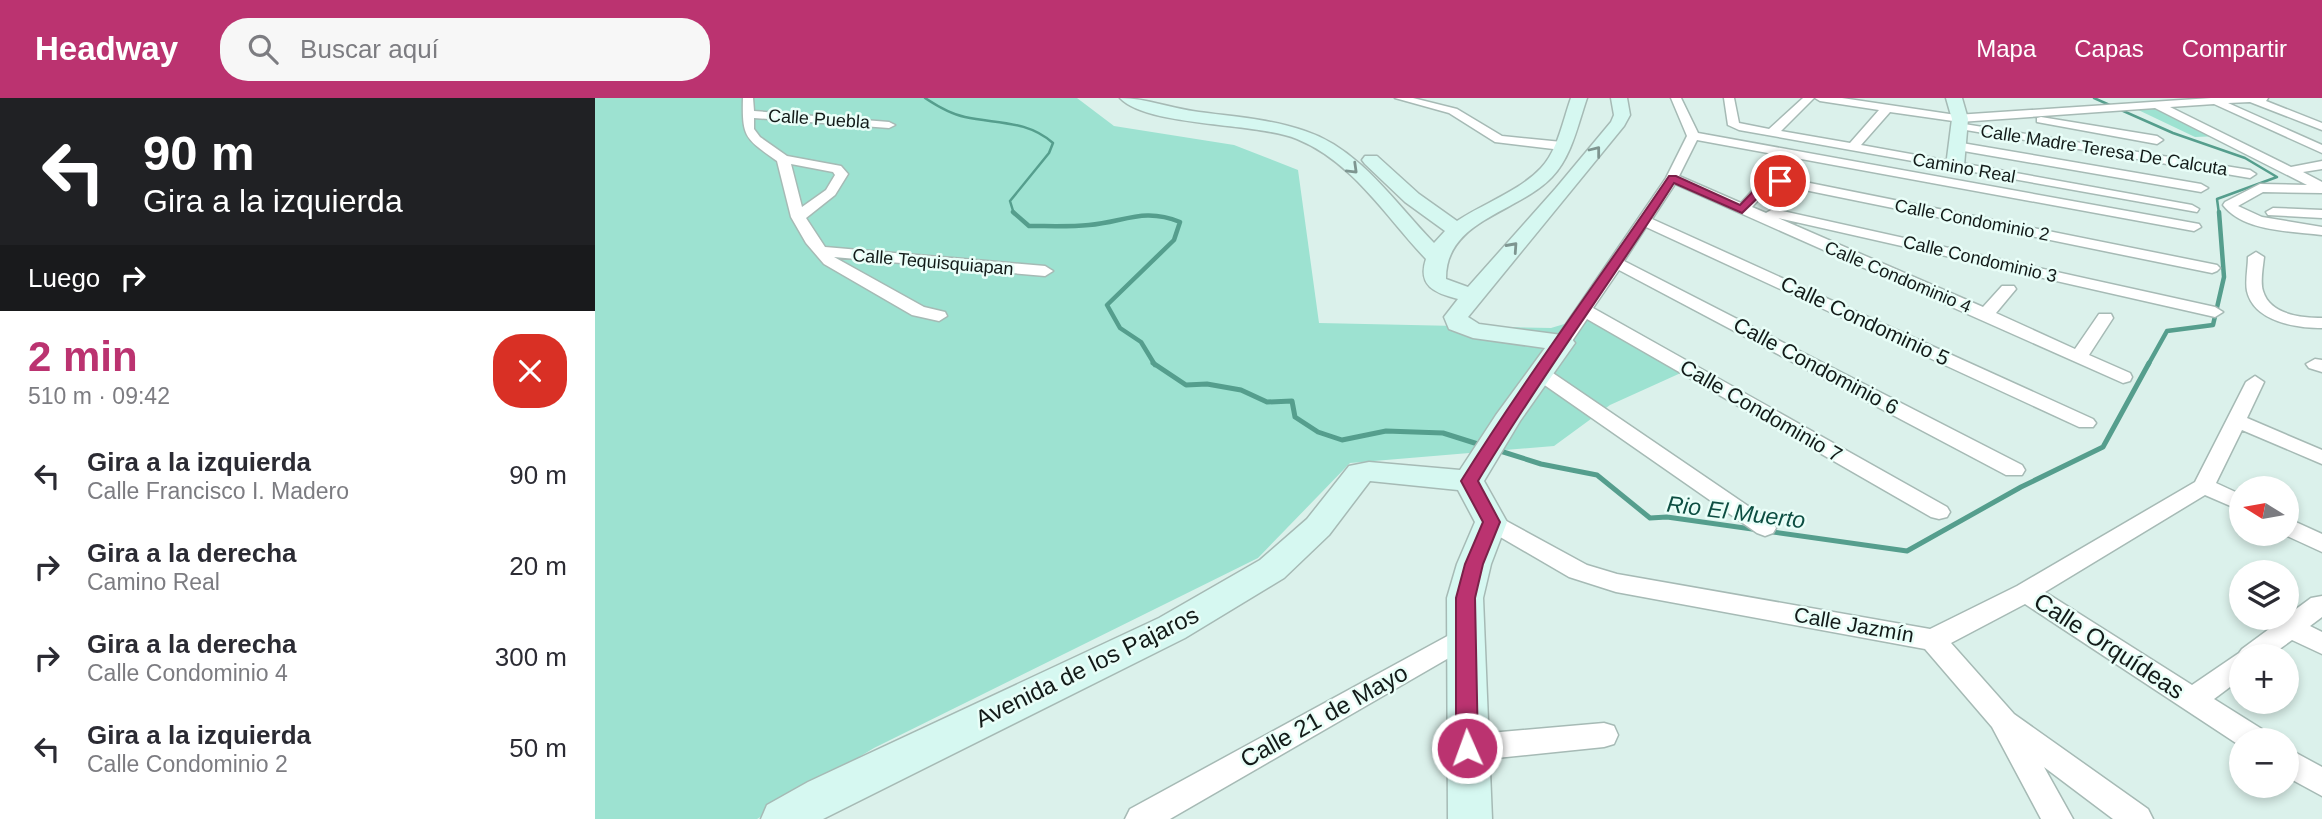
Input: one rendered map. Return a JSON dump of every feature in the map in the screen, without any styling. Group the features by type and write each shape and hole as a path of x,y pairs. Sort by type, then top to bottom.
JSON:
{"main road":[{"path":"1128,98 1174,111 1301,135 1322,144 1351,166 1437,258"},
{"path":"1154,98 1288,122 1341,138 1358,148 1399,189 1458,230"},
{"path":"1472,295 1445,289 1435,282 1437,258 1458,230 1483,212 1535,184 1548,170 1562,146 1579,98"},
{"path":"1470,819 1465,598 1474,564 1491,522 1472,478 1506,421 1562,343 1464,328 1458,324 1456,317 1618,123 1622,115 1619,98"},
{"path":"1954,98 1959,120 1955,166"},
{"path":"1535,184 1556,200"},
{"path":"1512,197 1539,201 1556,200"},
{"path":"1412,233 1439,219"},
{"name":"Avenida de los Pajaros","path":"783,819 823,796 1172,628 1261,576 1318,527 1360,473 1369,471 1472,478"}],"street":[{"path":"748,98 748,129 756,140 783,159 837,169 842,174 841,181 827,195 797,216"},
{"path":"1400,98 1453,111 1499,139 1562,146"},
{"path":"1453,111 1458,98"},
{"path":"1676,98 1693,136"},
{"name":"Camino Real","path":"1729,98 1735,126 2192,209"},
{"path":"1772,133 1809,98"},
{"path":"1820,98 1882,104 1959,120 2004,114 2256,98 2322,127"},
{"path":"2143,98 2322,188"},
{"path":"2274,98 2322,116"},
{"path":"2215,101 2322,149"},
{"path":"1853,148 1882,104"},
{"name":"Calle Puebla","path":"750,114 889,125"},
{"path":"2004,114 2157,140"},
{"name":"Calle Madre Teresa De Calcuta","path":"1959,120 2250,174"},
{"path":"1562,343 1618,263 1672,178 1693,136"},
{"path":"1693,136 2193,227"},
{"path":"1956,146 2201,188"},
{"path":"783,159 797,216 829,261 918,312 939,316"},
{"path":"2290,171 2322,165"},
{"name":"Calle Condominio 4","path":"1672,178 2123,377"},
{"name":"Calle Condominio 2","path":"1744,208 1767,183 1780,181 2212,268"},
{"path":"2322,188 2260,188 2230,205 2239,214 2322,231"},
{"name":"Calle Condominio 3","path":"1744,208 2215,312"},
{"path":"2239,214 2322,214"},
{"name":"Calle Condominio 5","path":"1644,221 2085,423"},
{"name":"Calle Tequisquiapan","path":"820,251 1045,271"},
{"path":"2256,257 2255,292 2273,315 2291,321 2322,323"},
{"name":"Calle Condominio 6","path":"1618,263 2014,470"},
{"path":"1985,315 2008,289"},
{"name":"Calle Condominio 7","path":"1584,310 1939,512"},
{"path":"2078,357 2105,318"},
{"path":"1540,373 1765,528"},
{"path":"2229,498 2204,486 2255,382"},
{"path":"2238,421 2322,458"},
{"name":"Calle Jazmín","path":"1491,522 1578,571 1616,583 1933,640 2026,592 2204,486"},
{"path":"2299,532 2322,544"},
{"name":"Calle Orquídeas","path":"2026,592 2236,728"},
{"path":"2299,621 2320,605"},
{"path":"2268,644 2287,630"},
{"path":"2296,630 2322,644"},
{"name":"Calle 21 de Mayo","path":"1141,819 1464,637"},
{"path":"1933,640 2002,719 2057,819"},
{"path":"2192,700 2229,673"},
{"path":"2002,719 2137,819"},
{"path":"1467,748 1604,735"},
{"path":"2299,769 2322,783"}],"green space":[{"path":"595,98 1077,98 1114,126 1234,145 1298,170 1319,323 1551,328 1601,313 1694,367 1610,405 1554,446 1350,463 1258,558 874,748 757,819 595,819"},
{"path":"2155,105 2221,136 2195,137 2132,107"}],"waterway":[{"name":"Rio El Muerto","path":"925,98 959,116 1033,130 1053,143 1049,153 1010,201 1014,212"},
{"name":"Rio El Muerto","path":"2094,98 2173,133 2245,158 2277,177 2217,199 2219,214"},
{"name":"Rio El Muerto","path":"1014,212 1029,226 1089,225 1145,216 1180,222 1174,240 1107,305 1120,328 1141,342 1154,364"},
{"name":"Rio El Muerto","path":"2148,365 2167,331 2213,325 2224,277 2219,212"},
{"name":"Rio El Muerto","path":"1497,450 1541,464 1597,475 1650,518 1667,517 1907,551 2021,487 2103,447 2149,363"},
{"name":"Rio El Muerto","path":"1154,364 1186,385 1207,384 1241,390 1267,402 1292,401 1295,417 1318,432 1342,440 1386,431 1443,433 1481,445"}],"route":[{"path":"1467,748 1465,598 1474,564 1491,522 1469,481 1506,421 1618,263 1672,178 1742,209 1767,183 1780,181"}]}
